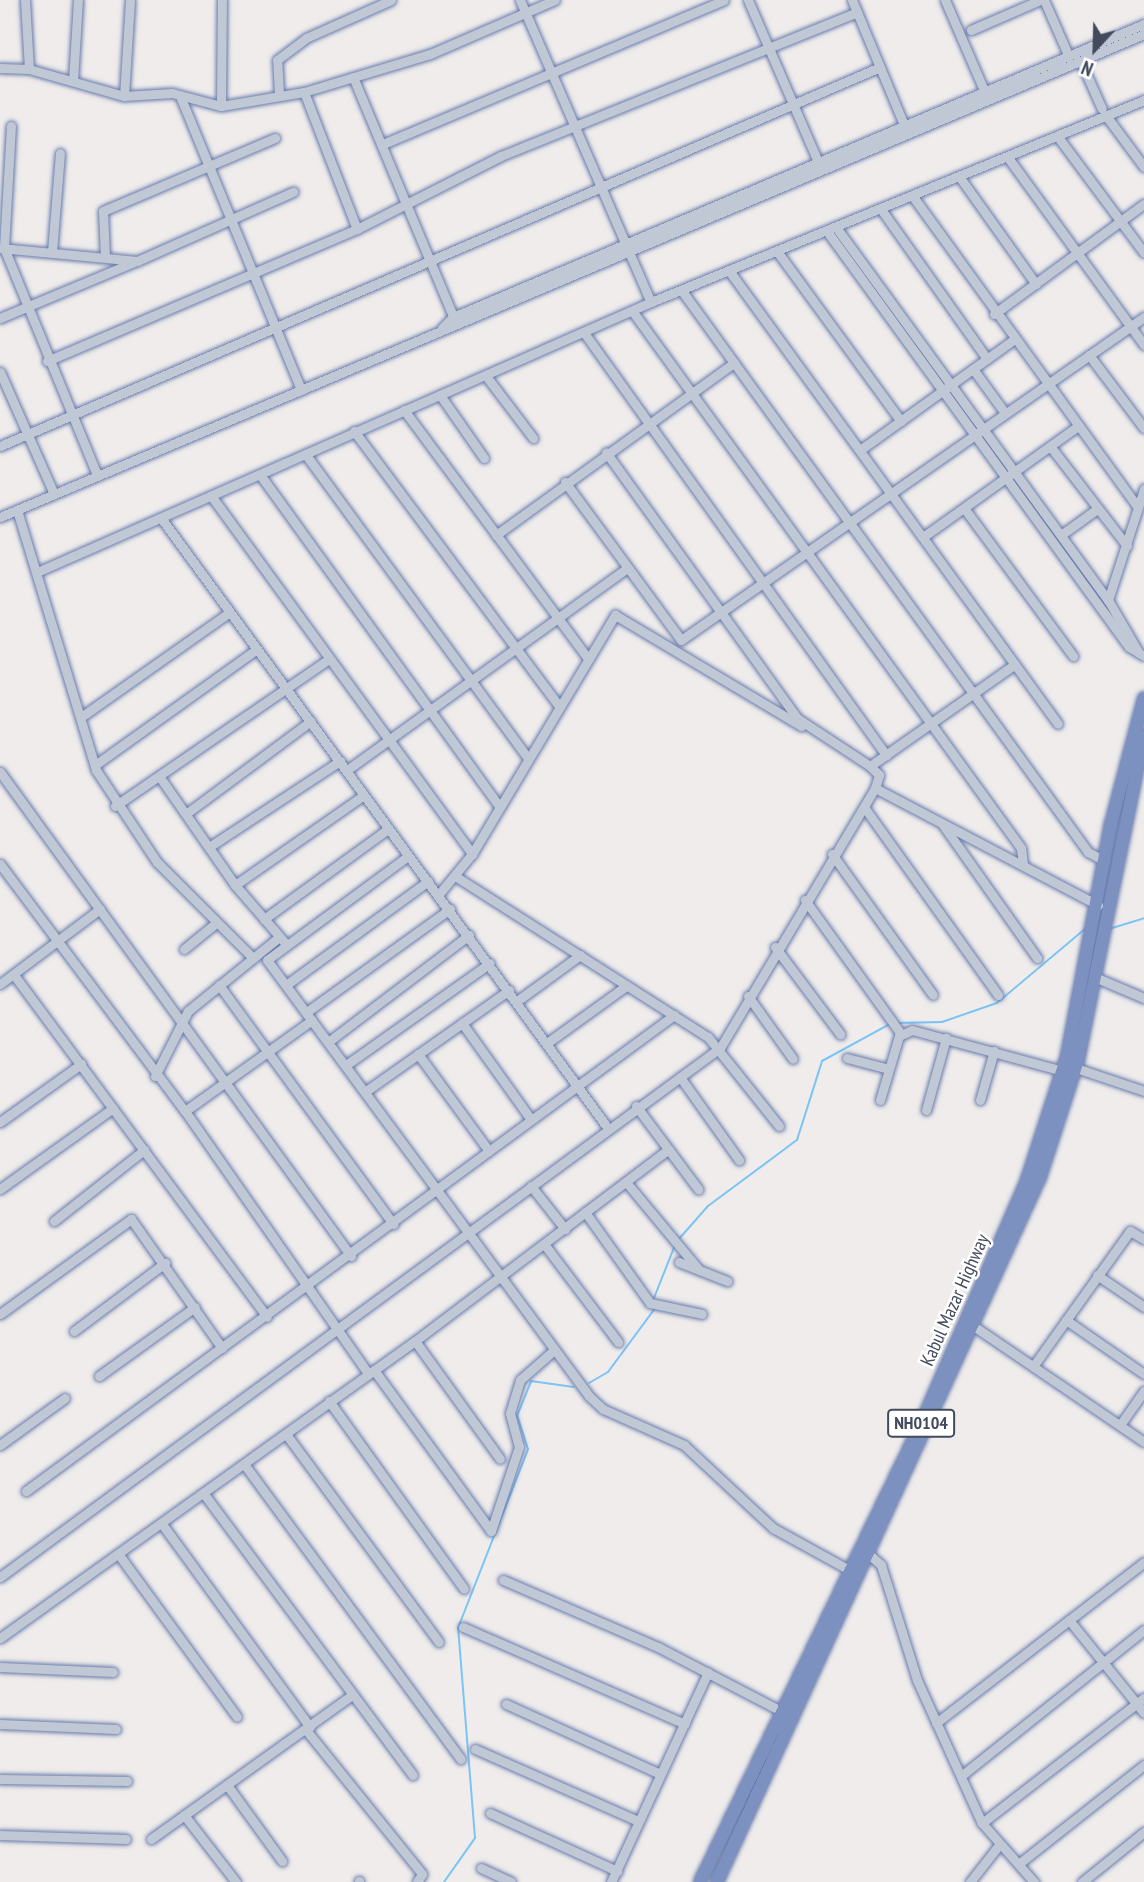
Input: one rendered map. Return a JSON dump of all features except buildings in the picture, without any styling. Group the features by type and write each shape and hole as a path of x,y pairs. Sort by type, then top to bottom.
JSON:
{"highway":[{"name":"Kabul Mazar Highway","path":"953,1363 975,1326 1071,1064 1092,982 1144,698"},
{"name":"Kabul Mazar Highway","path":"1101,922 1098,905 1105,861 1131,761 1144,737"},
{"name":"Kabul Mazar Highway","path":"700,1882 779,1710 849,1570 865,1551 1012,1231"},
{"name":"Kabul Mazar Highway","path":"717,1882 861,1577 865,1551"}],"street":[{"path":"26,0 29,69"},
{"path":"73,81 78,0"},
{"path":"124,96 130,0"},
{"path":"221,106 222,0"},
{"path":"279,94 277,60 306,38 391,0"},
{"path":"520,0 651,302"},
{"path":"0,68 29,69 124,96 180,96 221,106 279,94 304,92 430,54 555,0"},
{"path":"383,144 550,69 724,0"},
{"path":"748,0 823,172"},
{"path":"852,0 904,125"},
{"path":"945,0 984,90"},
{"path":"971,30 1042,0 1069,57"},
{"path":"47,361 252,276 575,125 769,50 857,12"},
{"path":"0,517 301,390 624,244 1144,24"},
{"path":"456,322 629,254 1144,34"},
{"path":"1081,62 1105,113 1144,167"},
{"path":"0,446 880,67"},
{"path":"354,78 383,144 428,262 456,322"},
{"path":"304,92 357,229"},
{"path":"180,96 206,165 301,390"},
{"path":"37,572 261,476 354,431 584,334 651,302 883,212 1009,159 1105,113 1144,100"},
{"path":"10,125 2,248 47,361 97,475"},
{"path":"1058,137 1144,253"},
{"path":"105,257 103,211 206,165 275,138"},
{"path":"52,252 60,153"},
{"path":"1009,159 1144,345"},
{"path":"961,179 1035,284"},
{"path":"0,318 138,261 293,192"},
{"path":"914,198 1075,428 1138,508"},
{"path":"994,314 1144,204"},
{"path":"883,212 987,359"},
{"path":"833,232 1109,607"},
{"path":"2,248 138,261"},
{"path":"779,254 901,421"},
{"path":"730,272 1058,724"},
{"path":"682,291 1088,852 1105,861"},
{"path":"633,312 1021,848 1023,865"},
{"path":"565,482 681,640 806,550 1144,317"},
{"path":"584,334 765,581 886,755"},
{"path":"860,450 1013,340"},
{"path":"1089,355 1144,428"},
{"path":"496,535 689,391 734,363"},
{"path":"973,369 1005,413"},
{"path":"0,372 54,494"},
{"path":"486,376 533,438"},
{"path":"440,395 484,458"},
{"path":"404,410 588,659"},
{"path":"923,537 1075,428"},
{"path":"354,431 559,706"},
{"path":"1050,446 1128,546"},
{"path":"606,452 808,730"},
{"path":"306,455 473,678 528,758"},
{"path":"1011,475 1061,535 1142,654"},
{"path":"261,476 500,807"},
{"path":"1109,607 1144,489"},
{"path":"212,497 472,854"},
{"path":"964,508 1073,656"},
{"path":"1061,535 1097,509"},
{"path":"17,510 95,765 115,806 214,926 253,958"},
{"path":"161,519 408,856 439,894 607,1127"},
{"path":"347,770 627,568"},
{"path":"81,717 230,612"},
{"path":"0,1577 335,1326 531,1186 636,1106 720,1048 775,947 875,788 879,777 870,766 615,615 472,854 439,894"},
{"path":"95,765 257,649"},
{"path":"115,806 329,659"},
{"path":"870,766 929,721 1015,664"},
{"path":"187,813 311,721"},
{"path":"209,847 340,761"},
{"path":"0,772 351,1256"},
{"path":"159,776 235,885 282,940"},
{"path":"875,788 1098,905"},
{"path":"235,885 364,795"},
{"path":"863,807 999,995"},
{"path":"943,825 1037,958"},
{"path":"264,919 388,829"},
{"path":"832,854 933,995"},
{"path":"155,1076 184,1026 188,1011 253,958 408,856"},
{"path":"0,864 155,1076 185,1111 335,1326 491,1531 519,1447 510,1413 520,1380 553,1351"},
{"path":"455,876 674,1015 720,1048 779,1126"},
{"path":"286,985 428,881"},
{"path":"805,900 900,1032 880,1100"},
{"path":"0,984 100,909"},
{"path":"185,1111 269,1050 450,909"},
{"path":"184,949 214,926"},
{"path":"328,1042 469,935"},
{"path":"282,940 267,960 366,1091 553,1351 603,1409 684,1445 774,1528 861,1577"},
{"path":"775,947 840,1034"},
{"path":"517,1001 580,955"},
{"path":"346,1065 490,964"},
{"path":"14,975 267,1317"},
{"path":"1092,982 1144,998"},
{"path":"219,985 269,1050 393,1224"},
{"path":"547,1043 626,986"},
{"path":"366,1091 509,990"},
{"path":"748,996 793,1059"},
{"path":"26,1491 351,1256 530,1118 674,1015"},
{"path":"462,1023 530,1118"},
{"path":"900,1032 946,1038 993,1051 1071,1064 1144,1091"},
{"path":"926,1110 946,1038"},
{"path":"980,1100 993,1051"},
{"path":"418,1054 489,1151"},
{"path":"846,1058 889,1069"},
{"path":"0,1122 80,1064"},
{"path":"680,1077 739,1160"},
{"path":"636,1106 698,1189"},
{"path":"0,1189 113,1108"},
{"path":"0,1638 415,1341 669,1149"},
{"path":"54,1221 144,1150"},
{"path":"626,1182 673,1242 682,1248 699,1270"},
{"path":"531,1186 565,1229"},
{"path":"585,1212 656,1304 702,1314"},
{"path":"0,1314 127,1219 136,1221 222,1348"},
{"path":"1034,1365 1130,1231 1144,1238"},
{"path":"544,1244 618,1342"},
{"path":"679,1262 727,1281"},
{"path":"74,1331 165,1263"},
{"path":"1097,1275 1144,1307"},
{"path":"99,1376 195,1307"},
{"path":"1066,1320 1144,1374"},
{"path":"975,1326 1144,1442"},
{"path":"415,1341 500,1459"},
{"path":"1120,1424 1144,1391"},
{"path":"0,1445 65,1398"},
{"path":"329,1401 464,1589"},
{"path":"286,1434 439,1642"},
{"path":"244,1464 461,1759"},
{"path":"204,1494 413,1775"},
{"path":"162,1524 308,1729 422,1874 417,1882"},
{"path":"865,1551 881,1565 936,1723 982,1823 999,1845 1021,1861 1034,1882"},
{"path":"119,1555 237,1717"},
{"path":"936,1723 1144,1562"},
{"path":"503,1580 708,1672 779,1710"},
{"path":"1069,1620 1103,1662 1140,1700 1144,1713"},
{"path":"463,1627 685,1724"},
{"path":"961,1776 1144,1630"},
{"path":"0,1667 113,1672"},
{"path":"611,1882 708,1672"},
{"path":"150,1839 308,1729 352,1695"},
{"path":"982,1823 1140,1700"},
{"path":"506,1704 660,1774"},
{"path":"0,1724 116,1729"},
{"path":"475,1749 638,1821"},
{"path":"1021,1861 1144,1765"},
{"path":"0,1779 127,1781"},
{"path":"227,1785 282,1861"},
{"path":"490,1813 617,1871"},
{"path":"184,1815 236,1882"},
{"path":"1082,1882 1144,1832"},
{"path":"0,1835 126,1839"},
{"path":"970,1882 999,1845"},
{"path":"481,1868 511,1882"}],"waterway":[{"path":"1109,929 1144,918"},
{"path":"896,1023 942,1022 997,1003 1086,928"},
{"path":"678,1240 708,1206 797,1140 822,1061 890,1024"},
{"path":"654,1298 675,1245"},
{"path":"589,1383 608,1372 656,1307"},
{"path":"444,1882 475,1838 458,1628 528,1449 517,1416 531,1381 574,1387"}]}
